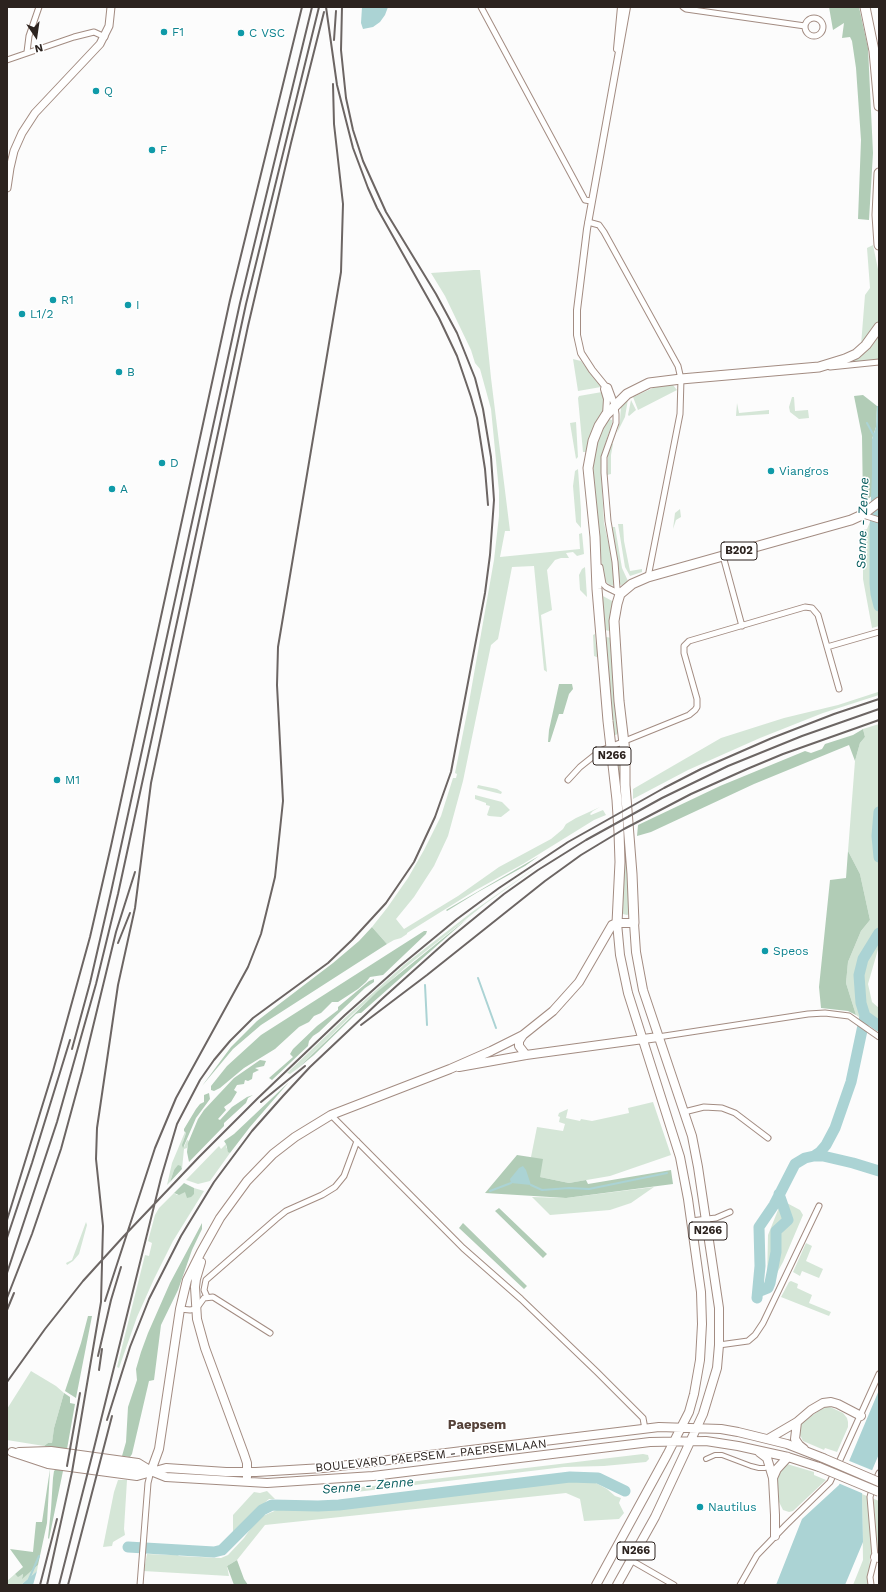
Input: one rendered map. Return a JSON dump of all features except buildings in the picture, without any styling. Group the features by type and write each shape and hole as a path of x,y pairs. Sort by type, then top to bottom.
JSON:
{"highway":[{"path":"865,7 874,51 879,106"},
{"path":"879,173 877,215 879,244"},
{"path":"606,415 627,394 649,383 819,366 845,359 856,354 866,345 879,327"},
{"name":"N266","path":"606,415 599,426 593,441 588,468 595,537 597,589 619,832 620,862 617,923"},
{"name":"B202","path":"620,594 632,584 648,577 851,520 862,515 879,502"},
{"name":"N266","path":"620,594 614,621 624,741 634,923"}],"main road":[{"path":"7,188 14,151 29,121 100,44 105,37 111,19 111,7"},
{"path":"10,1452 152,1471 159,1449 180,1309 187,1280 226,1208 258,1169 295,1137 331,1115 450,1069 496,1049 523,1035 553,1011 568,996 589,966 612,925 617,923 634,923"},
{"name":"N266","path":"596,1585 689,1412 700,1360 702,1324 701,1292 680,1157 623,975 617,923"},
{"name":"N266","path":"617,1585 655,1517 691,1442 712,1388 717,1368 720,1345 719,1308 698,1166 692,1136 658,1037 640,972 636,952 634,923"},
{"path":"523,1035 519,1042 519,1046 526,1055"},
{"path":"450,1069 526,1055 658,1037"},
{"path":"496,1049 501,1059"},
{"path":"207,1243 196,1278 196,1309 200,1333 247,1463 246,1482"},
{"path":"768,1439 797,1422 819,1405 831,1402 861,1416"},
{"path":"797,1422 795,1439 806,1451"},
{"name":"BOULEVARD PAEPSEM - PAEPSEMLAAN","path":"152,1471 166,1468 247,1472 323,1468 660,1427 697,1428 738,1432 768,1439 806,1451 879,1482"},
{"name":"BOULEVARD PAEPSEM - PAEPSEMLAAN","path":"152,1471 166,1477 267,1483 373,1476 650,1442 706,1441 788,1457 819,1467 879,1492"},
{"path":"755,1450 767,1458 773,1478 775,1536"},
{"path":"773,1478 777,1469 788,1457"}],"street":[{"path":"27,52 29,36 39,7"},
{"path":"481,7 585,200 592,201"},
{"name":"N266","path":"616,64 621,7"},
{"name":"N266","path":"620,594 617,588 615,562 608,520 604,473 606,452 616,423 615,406 608,387 605,386 592,370 581,353 577,335 577,310 588,222 627,7"},
{"path":"683,7 686,9 805,26"},
{"path":"7,60 74,36 94,32 105,37"},
{"path":"588,222 599,225 604,232 678,366 681,379 680,414 648,577"},
{"path":"819,366 830,367 878,362"},
{"name":"N266","path":"605,386 604,389 607,399 606,415"},
{"path":"611,392 617,395 627,394"},
{"path":"862,515 879,520"},
{"name":"N266","path":"595,537 603,584 620,594"},
{"path":"723,556 742,626"},
{"path":"568,780 580,767 600,751 693,713 697,707 697,699 684,653 684,646 689,641 805,607 812,608 818,615 840,688"},
{"path":"828,647 879,632"},
{"path":"658,1037 808,1014 825,1013 843,1014 849,1016 879,1037"},
{"path":"684,1112 704,1107 722,1108 735,1113 768,1138"},
{"path":"331,1115 463,1248 521,1299 597,1372 643,1418 645,1429"},
{"path":"207,1297 204,1290 206,1280 276,1219 286,1211 322,1196 335,1187 344,1176 357,1141"},
{"path":"720,1345 748,1342 755,1335 763,1323 820,1206"},
{"path":"691,1221 716,1218 730,1212"},
{"path":"180,1309 196,1309 201,1300 207,1297 213,1297 219,1299 270,1333"},
{"path":"740,1585 757,1555 830,1482 879,1374"},
{"path":"706,1459 722,1455 759,1468 770,1466"},
{"path":"140,1585 148,1483 152,1471"},
{"path":"871,1585 870,1577 877,1557 870,1497 879,1473"},
{"path":"615,1551 674,1585"}],"green space":[{"path":"829,7 859,7 868,48 873,153 869,220 858,219 861,140 856,68 852,41 850,37 842,38 844,23 833,30"},
{"path":"873,245 879,274 879,360 843,363 861,345 865,295 870,288 867,248"},
{"path":"480,270 491,378 510,531 505,531 500,557 580,549 579,534 582,533 584,554 577,556 573,552 566,553 569,558 555,560 547,570 552,610 541,615 547,672 544,670 534,566 512,567 498,639 491,645 463,781 448,836 434,866 414,897 396,919 404,929 458,896 499,867 551,839 563,829 566,824 576,818 600,807 590,814 591,815 603,810 606,815 594,820 523,864 476,890 401,938 387,944 372,927 408,878 424,850 441,816 453,778 456,778 457,774 455,773 494,560 499,516 499,491 491,409 480,369 475,363 471,350 445,296 431,273"},
{"path":"573,359 581,361 601,387 578,391"},
{"path":"670,384 677,390 638,410 633,397 653,388"},
{"path":"602,392 605,409 590,438 586,452 583,452 578,398 579,396"},
{"path":"863,395 877,406 876,427 872,439 872,481 879,481 879,489 863,504 862,436 854,396"},
{"path":"792,397 794,397 795,411 808,410 809,418 799,419 790,412 789,407"},
{"path":"628,399 625,417 617,433 620,421 621,405"},
{"path":"631,400 636,410 629,416 628,415"},
{"path":"737,403 739,413 769,410 769,414 736,416"},
{"path":"609,419 612,420 612,423 602,454 601,471 604,523 612,559 615,586 610,585 603,577 591,463 599,435"},
{"path":"576,422 578,457 576,459 570,423"},
{"path":"611,443 613,444 611,455 611,474 607,475 608,452"},
{"path":"578,469 581,528 576,522 573,486 575,471"},
{"path":"680,509 681,517 676,520 673,529 675,513"},
{"path":"870,522 879,524 879,626 872,628 863,579 863,530 867,529"},
{"path":"618,524 623,524 624,541 630,571 642,569 642,572 630,576 625,567"},
{"path":"612,527 615,527 622,568 628,581 622,586 619,583"},
{"path":"585,567 587,597 580,590 579,575"},
{"path":"601,595 614,602 612,629 610,631 604,630"},
{"path":"595,634 599,658 594,656 593,635"},
{"path":"606,637 612,638 619,732 616,735 614,735"},
{"path":"559,684 572,684 573,689 569,694 563,714 559,714 550,742 548,742 549,730"},
{"path":"879,690 879,695 823,713 760,738 688,770 633,799 633,789 721,738 784,718 838,705 878,692"},
{"path":"879,724 879,946 868,984 872,1002 879,1008 879,1032 856,1015 846,983 848,962 861,931 870,920 860,874 848,851 855,761 860,743 865,737 863,729"},
{"path":"863,729 865,737 860,743 855,761 849,745 754,784 651,832 637,836 638,825 720,786 805,751 811,753 822,749 825,744 853,735"},
{"path":"617,754 621,758 629,863 629,914 627,915 623,914 622,912"},
{"path":"478,785 497,789 502,792 501,794 477,788"},
{"path":"475,795 502,802 510,810 501,817 489,816 487,815 490,806 475,799"},
{"path":"848,851 860,874 870,920 861,931 848,962 846,983 856,1015 848,1011 821,1008 819,987 830,880 846,878"},
{"path":"539,856 525,866 447,911 446,910"},
{"path":"549,858 485,904 406,967 354,1013 297,1069 290,1074 287,1073 405,964 472,912"},
{"path":"468,918 361,1013 356,1014 314,1055 297,1069 378,991"},
{"path":"372,927 387,944 261,1025 233,1049 202,1086 231,1047 257,1021 333,963 359,941"},
{"path":"424,931 427,931 426,934 383,975 370,977 358,989 338,1002 332,1002 321,1013 314,1016 309,1022 299,1027 275,1049 244,1068 220,1088 214,1091 211,1090 211,1086 227,1066 261,1035"},
{"path":"374,979 374,982 365,988 313,1036 309,1041 308,1046 272,1080 269,1078 293,1057 290,1054 293,1049 317,1026 338,1010 338,1007 369,981"},
{"path":"260,1060 266,1061 264,1066 255,1068 259,1070 253,1073 252,1079 248,1081 245,1080 244,1084 237,1085 234,1090 237,1092 231,1102 224,1107 226,1110 218,1119 220,1120 232,1107 247,1097 253,1095 248,1098 246,1103 224,1123 224,1126 189,1162 187,1152 188,1143 198,1119 204,1110 234,1078"},
{"path":"289,1082 250,1127 230,1153 228,1152 224,1141 234,1134"},
{"path":"209,1093 210,1099 196,1118 183,1148 182,1145 186,1133 184,1129 196,1109 204,1102 204,1095"},
{"path":"653,1102 671,1155 610,1176 569,1183 540,1177 531,1157 537,1127 563,1131 565,1124 559,1122 560,1117 558,1116 559,1113 568,1109 566,1118 580,1121 581,1119 592,1121 629,1113 628,1108"},
{"path":"185,1132 183,1142 184,1147 187,1140 189,1141 187,1148 184,1149 182,1169 181,1166 174,1170 170,1182 167,1185 172,1163"},
{"path":"226,1144 226,1147 230,1153 210,1181 198,1184 186,1180 219,1146 221,1149"},
{"path":"517,1155 543,1159 540,1177 569,1183 586,1180 588,1184 671,1170 673,1184 566,1198 485,1193"},
{"path":"178,1165 181,1166 182,1169 170,1182 174,1170"},
{"path":"184,1183 194,1188 194,1194 191,1197 187,1198 185,1192 179,1195 174,1193"},
{"path":"654,1187 631,1203 610,1210 550,1215 532,1197 566,1198"},
{"path":"194,1188 204,1191 173,1241 154,1279 137,1317 119,1368 117,1367 145,1255 149,1256 152,1243 148,1241 155,1215 159,1208 174,1193 177,1195 184,1191 187,1194 193,1192"},
{"path":"785,1202 800,1210 803,1215 783,1262 771,1284 767,1282 768,1235 780,1205"},
{"path":"499,1208 547,1254 543,1258 495,1211"},
{"path":"86,1222 87,1225 79,1254 67,1265 66,1263 72,1260"},
{"path":"202,1223 202,1229 192,1250 178,1290 161,1325 154,1380 149,1381 132,1454 130,1457 122,1456 126,1442 128,1407 137,1380 136,1369 141,1352 170,1283"},
{"path":"463,1223 527,1286 524,1289 459,1228"},
{"path":"806,1243 812,1246 806,1261 823,1269 819,1278 802,1271 800,1276 793,1272"},
{"path":"791,1281 798,1284 797,1288 812,1295 809,1303 831,1312 829,1316 781,1297"},
{"path":"88,1316 92,1316 76,1398 65,1391 81,1343"},
{"path":"31,1371 56,1386 64,1393 54,1428 52,1444 48,1443 44,1446 7,1440 7,1409"},
{"path":"64,1393 70,1397 70,1403 75,1404 67,1449 44,1446 48,1443 52,1443 54,1428"},
{"path":"826,1407 830,1407 843,1413 848,1422 848,1427 837,1452 825,1448 824,1450 803,1441 799,1433 799,1428 802,1423"},
{"path":"643,1454 648,1455 649,1459 646,1462 604,1466 564,1467 356,1492 338,1489 384,1485"},
{"path":"787,1464 814,1472 814,1475 826,1480 793,1511 789,1512 783,1510 779,1502 777,1475"},
{"path":"50,1469 47,1523 38,1565 22,1579 23,1574 18,1577 15,1574 23,1567 10,1549 33,1552 36,1522 42,1522"},
{"path":"56,1469 63,1471 49,1539 53,1478 54,1471"},
{"path":"118,1480 127,1480 124,1529 125,1535 113,1542 112,1546 103,1547 114,1492"},
{"path":"578,1480 596,1483 607,1489 615,1496 621,1498 619,1503 624,1513 619,1519 584,1521 580,1499 566,1493 265,1525 237,1560 227,1566 229,1576 143,1571 147,1554 177,1554 179,1556 221,1558 228,1555 244,1538 258,1518 279,1509 309,1511"},
{"path":"267,1491 275,1499 269,1499 261,1506 221,1549 219,1547 233,1532 233,1515 254,1492 260,1493"},
{"path":"862,1494 879,1501 879,1552 870,1557 869,1585 853,1585 863,1560"},
{"path":"237,1560 244,1579 248,1585 234,1585 227,1566"},
{"path":"38,1565 37,1571 21,1585 8,1585 7,1581 15,1574 18,1576 23,1574 22,1578"}],"water":[{"path":"362,7 388,7 380,22 373,27 363,29 361,23"},
{"path":"877,406 879,406 879,481 872,481 872,439 876,427"},
{"path":"523,1166 526,1170 531,1185 511,1183 510,1179 519,1168"},
{"path":"879,1390 879,1454 862,1494 863,1542 845,1585 776,1585 802,1519 839,1485"},
{"path":"37,1571 33,1585 21,1585"}],"pier":[{"path":"847,1460 874,1471 864,1494 838,1483"}],"waterway":[{"path":"867,423 874,436"},
{"name":"Senne - Zenne","path":"879,441 875,531 875,583 879,606"},
{"name":"Senne - Zenne","path":"879,812 877,836 879,857"},
{"name":"Senne - Zenne","path":"757,1298 760,1266 759,1227 774,1205 795,1164 805,1158 814,1156 826,1145 835,1128 851,1082 865,1016 861,1003 859,975 863,959 879,933"},
{"path":"478,978 496,1028"},
{"path":"425,985 427,1025"},
{"name":"Senne - Zenne","path":"865,1016 879,1026"},
{"name":"Senne - Zenne","path":"814,1156 823,1156 879,1171"},
{"path":"531,1185 542,1190 569,1188 589,1189 667,1173"},
{"path":"490,1191 511,1183"},
{"path":"758,1292 768,1288 776,1252 776,1231 788,1220 779,1194"},
{"name":"Senne - Zenne","path":"128,1547 214,1552 222,1550 262,1510 272,1505 339,1505 570,1477 598,1478 625,1491"},
{"path":"29,1579 39,1556"}],"railway":[{"path":"7,1220 53,1071 90,937 230,300 302,7"},
{"path":"72,1049 90,983 111,892 240,303 312,7"},
{"path":"7,1273 57,1122 96,984 118,894 246,304 319,7"},
{"path":"326,7 337,85 353,148 377,208 439,318 457,356 477,418 485,469 488,505"},
{"path":"59,1585 161,1178 177,1124 200,1080 230,1041 253,1018 328,963 352,940 386,903 414,862 435,817 451,772 485,593 490,555 494,500 491,457 483,409 475,378 457,333 436,294 386,212 363,161 353,130 346,98 341,50 342,7"},
{"path":"334,40 336,11"},
{"path":"47,1585 72,1472 101,1302 103,1226 96,1159 97,1128 118,985 135,908 151,783 248,326 291,143 324,12"},
{"path":"105,1301 155,1148 176,1098 248,967 261,934 275,877 283,801 277,685 278,647 341,272 343,204 334,124 333,84"},
{"path":"7,1382 45,1329 83,1281 199,1157 345,1015 400,966 457,919 499,888 568,842 664,788 701,769 772,738 834,714 879,699"},
{"path":"107,1420 130,1347 149,1299 181,1236 214,1182 252,1131 283,1096 310,1067 382,999 450,938 504,894 538,870 586,840 662,798 728,766 802,736 879,709"},
{"path":"361,1025 427,975 545,881 581,855 624,829 691,794 747,769 783,754 879,720"},
{"path":"7,1298 32,1234 61,1149 82,1072 116,932 135,872"},
{"path":"118,943 130,913"},
{"path":"7,1238 70,1040"},
{"path":"261,1102 305,1066"},
{"path":"98,1356 111,1300 121,1267"},
{"path":"7,1310 14,1293"},
{"path":"99,1370 102,1349"},
{"path":"67,1466 80,1393"},
{"path":"68,1585 112,1416"},
{"path":"40,1585 57,1519"}],"place":[{"name":"F1","path":"164,32"},
{"name":"C VSC","path":"241,33"},
{"name":"Q","path":"96,91"},
{"name":"F","path":"152,150"},
{"name":"R1","path":"53,300"},
{"name":"I","path":"128,305"},
{"name":"L1/2","path":"22,314"},
{"name":"B","path":"119,372"},
{"name":"D","path":"162,463"},
{"name":"Viangros","path":"771,471"},
{"name":"A","path":"112,489"},
{"name":"M1","path":"57,780"},
{"name":"Speos","path":"765,951"},
{"name":"Nautilus","path":"700,1507"}],"district":[{"name":"Paepsem","path":"477,1425"}]}
